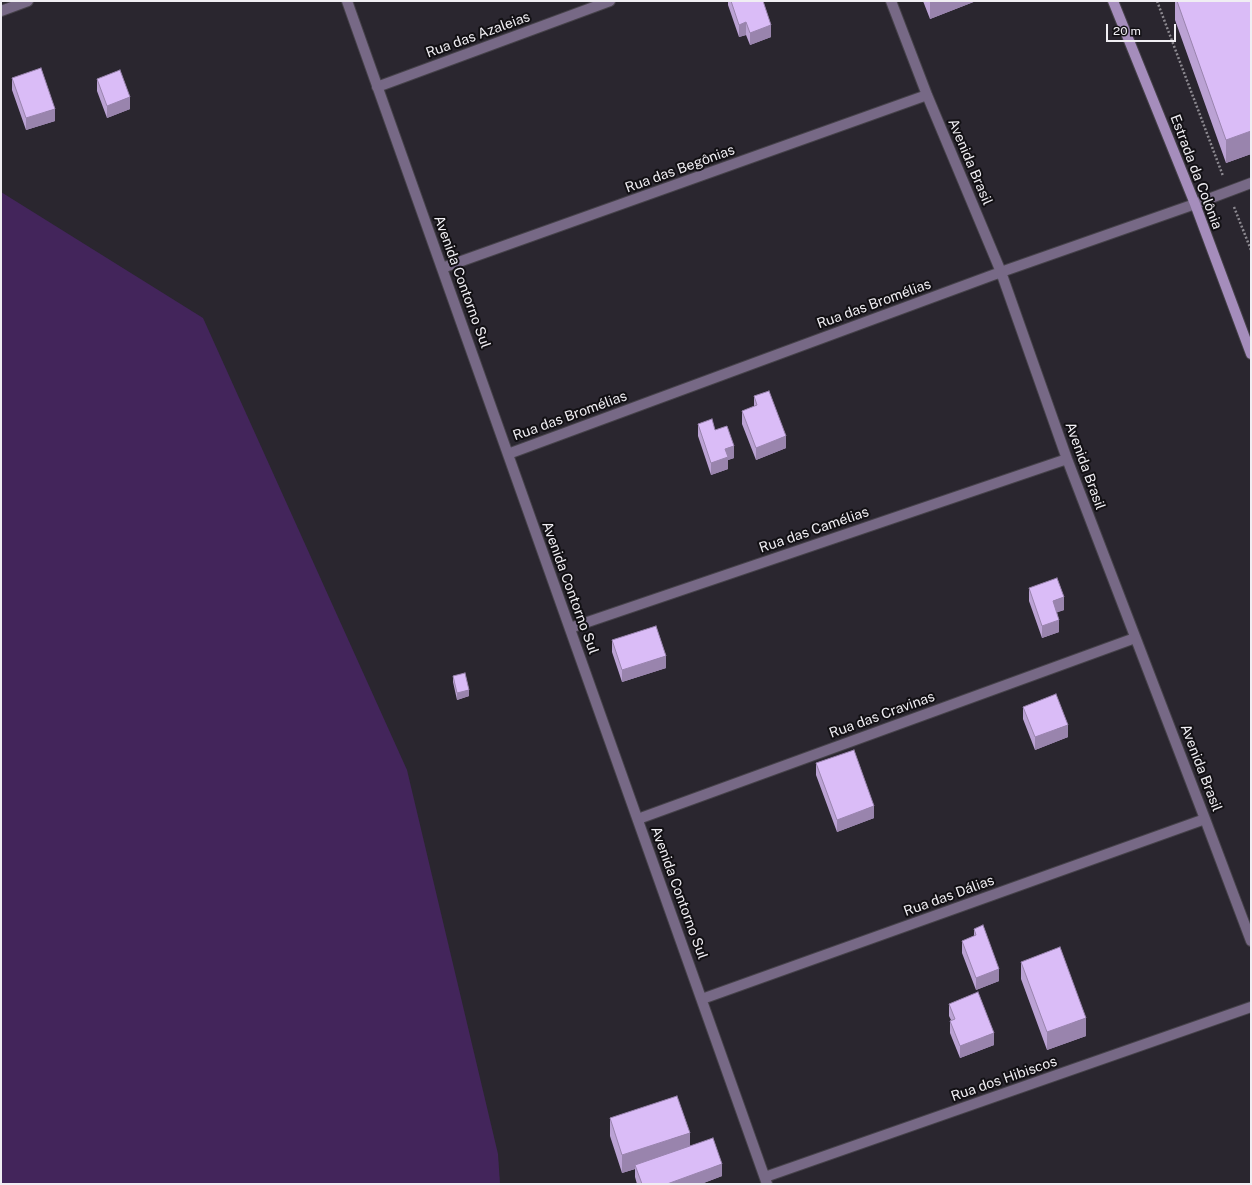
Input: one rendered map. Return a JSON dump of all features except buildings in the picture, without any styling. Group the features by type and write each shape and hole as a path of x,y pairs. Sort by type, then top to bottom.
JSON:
{"main road":[{"name":"Estrada da Colônia","path":"1114,1 1195,204 1251,354"}],"street":[{"path":"1,10 28,1"},
{"name":"Avenida Contorno Sul","path":"347,1 766,1181"},
{"name":"Rua das Azaleias","path":"377,87 610,1"},
{"name":"Avenida Brasil","path":"891,1 927,96 1001,272 1067,459 1251,941"},
{"name":"Rua das Begônias","path":"442,268 927,96"},
{"name":"Rua das Bromélias","path":"508,454 1001,272 1251,183"},
{"name":"Rua das Camélias","path":"570,628 1067,459"},
{"name":"Rua das Cravinas","path":"638,819 1135,638"},
{"name":"Rua das Dálias","path":"702,999 1205,819"},
{"name":"Rua dos Hibiscos","path":"766,1181 1251,1007"}],"path":[{"path":"1157,1 1251,250"}],"shaded area":[{"path":"1,192 203,318 407,770 498,1154 500,1184 1,1184"}]}
